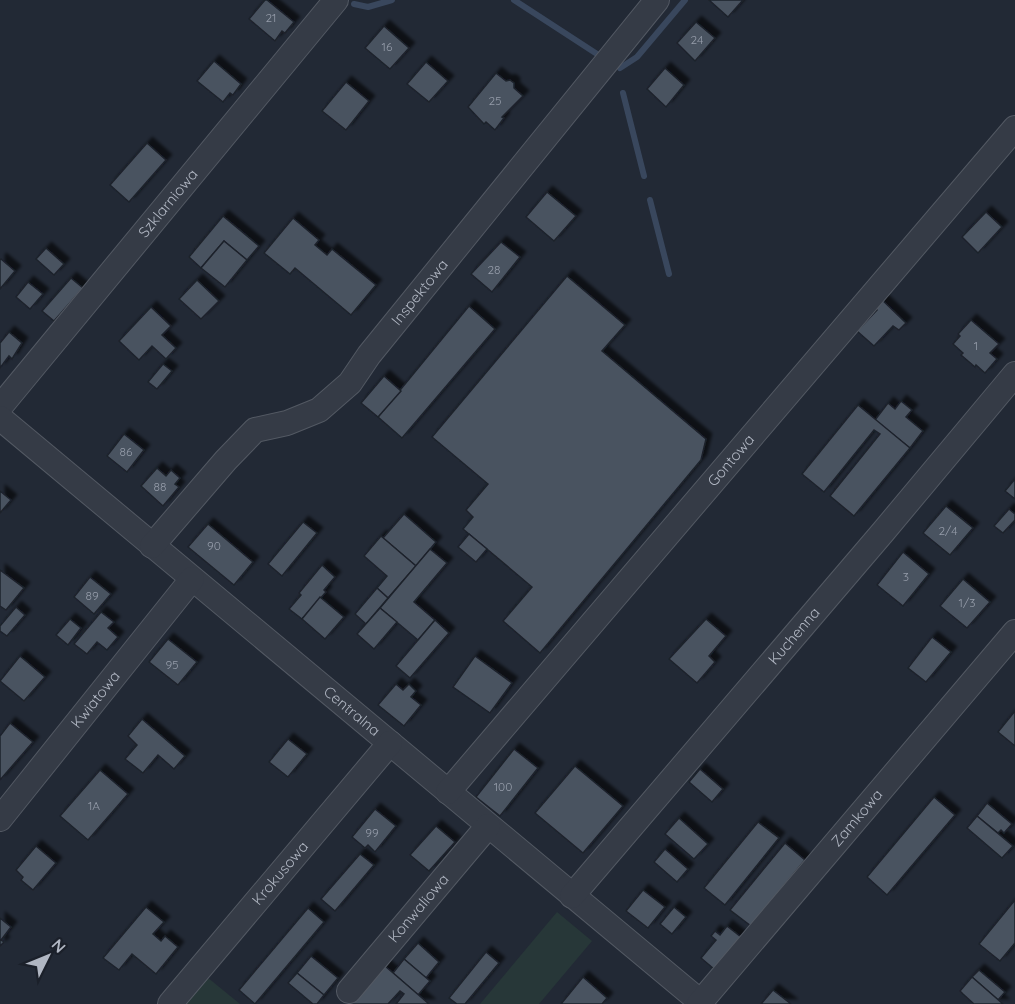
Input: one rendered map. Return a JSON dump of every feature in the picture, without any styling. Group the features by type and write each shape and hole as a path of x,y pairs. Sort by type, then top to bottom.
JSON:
{"street":[{"name":"Szklarniowa","path":"0,407 336,0"},
{"name":"Inspektowa","path":"152,546 255,430 287,423 319,410 350,383 369,355 657,0"},
{"name":"Gontowa","path":"448,792 1015,128"},
{"name":"Kuchenna","path":"572,896 1015,374"},
{"name":"Centralna","path":"0,418 701,1003"},
{"name":"Kwiatowa","path":"0,819 192,579"},
{"name":"Zamkowa","path":"701,1003 1015,632"},
{"name":"Krokusowa","path":"170,1004 390,743"},
{"name":"Konwaliowa","path":"349,991 488,826"}],"shaded area":[{"path":"557,912 592,941 539,1004 480,1004"},
{"path":"202,973 240,1004 177,1004"}],"building":[{"path":"265,0 294,22 285,33 282,31 275,41 249,19"},
{"path":"709,0 743,0 728,17"},
{"path":"696,22 715,38 695,61 677,43"},
{"path":"384,26 409,48 390,69 365,48"},
{"path":"214,61 241,84 233,95 230,93 223,102 197,81"},
{"path":"426,62 448,81 429,102 407,84"},
{"path":"665,68 684,85 666,107 647,89"},
{"path":"496,73 506,81 510,80 514,83 514,88 523,96 502,117 504,118 495,130 486,122 484,124 468,107"},
{"path":"346,82 369,101 346,130 322,111"},
{"path":"147,143 166,160 129,202 110,185"},
{"path":"547,192 576,216 554,241 526,217"},
{"path":"986,212 1002,227 978,253 962,237"},
{"path":"223,216 259,246 247,260 224,241 201,268 189,257"},
{"path":"293,218 319,240 315,245 327,255 332,249 376,285 351,315 295,268 290,274 264,253"},
{"path":"224,241 247,260 225,287 201,268"},
{"path":"501,242 520,257 492,292 471,274"},
{"path":"46,248 64,264 54,275 36,259"},
{"path":"0,260 15,271 0,289"},
{"path":"567,276 625,325 602,351 706,439 701,460 540,653 503,621 532,587 463,529 473,517 466,510 488,484 432,437"},
{"path":"71,278 83,288 54,321 42,311"},
{"path":"197,280 219,301 201,319 179,299"},
{"path":"28,282 43,294 30,309 16,297"},
{"path":"876,294 906,323 899,330 893,326 874,346 857,331 877,310 869,302"},
{"path":"469,306 495,329 402,438 378,417"},
{"path":"151,307 171,326 162,335 176,348 166,359 152,346 139,360 119,341"},
{"path":"971,320 999,344 990,353 997,359 985,373 961,355 963,353 953,344 960,336 958,334"},
{"path":"9,332 22,343 12,359 9,356 0,368 0,343"},
{"path":"163,364 172,371 157,389 148,382"},
{"path":"384,376 401,391 378,417 361,403"},
{"path":"901,401 912,410 906,417 923,431 910,448 875,420 888,403 895,409"},
{"path":"858,405 910,448 854,516 830,496 880,434 874,430 824,492 802,474"},
{"path":"124,434 144,450 127,472 107,456"},
{"path":"157,468 166,476 171,470 180,478 175,484 179,487 163,506 141,486"},
{"path":"1015,479 1015,499 1005,491"},
{"path":"0,491 11,500 0,513"},
{"path":"946,506 973,528 950,555 923,533"},
{"path":"1009,509 1015,514 1015,520 1003,533 994,526"},
{"path":"404,514 436,542 416,566 383,538"},
{"path":"303,522 317,533 282,576 268,564"},
{"path":"208,524 253,562 234,585 188,547"},
{"path":"469,534 487,549 476,562 458,547"},
{"path":"381,536 416,566 388,598 377,588 387,576 364,556"},
{"path":"430,549 447,563 414,602 435,620 418,640 380,608"},
{"path":"903,552 929,574 903,606 877,585"},
{"path":"322,565 335,577 324,590 326,592 302,619 289,609"},
{"path":"0,570 24,588 6,610 0,606"},
{"path":"90,577 111,594 94,614 74,597"},
{"path":"963,579 990,602 967,628 940,606"},
{"path":"377,588 388,598 366,624 355,614"},
{"path":"320,597 344,617 325,639 302,619"},
{"path":"16,607 25,615 7,636 0,631 0,626"},
{"path":"380,608 397,622 374,649 357,634"},
{"path":"101,612 114,622 108,628 118,637 107,650 97,642 87,654 74,644"},
{"path":"70,619 81,628 68,645 56,635"},
{"path":"706,619 726,636 709,656 715,662 697,683 669,659"},
{"path":"435,620 449,633 410,678 396,666"},
{"path":"932,637 951,652 926,682 908,668"},
{"path":"168,639 197,662 178,685 149,662"},
{"path":"20,656 45,677 24,701 0,681"},
{"path":"475,656 512,683 490,713 453,687"},
{"path":"396,684 403,690 409,684 416,691 411,697 421,705 404,726 378,705"},
{"path":"1015,711 1015,746 998,732"},
{"path":"142,719 185,756 174,769 158,755 143,773 125,759 137,745 128,736"},
{"path":"10,723 33,742 0,780 0,736"},
{"path":"288,739 307,754 288,777 269,762"},
{"path":"514,749 538,768 500,816 476,797"},
{"path":"575,766 623,806 583,853 535,813"},
{"path":"700,769 723,789 712,802 689,782"},
{"path":"100,770 128,794 88,840 60,816"},
{"path":"934,797 955,815 887,895 867,877"},
{"path":"987,803 1012,824 1004,833 1001,830 998,833 977,816"},
{"path":"375,809 396,826 375,852 368,845 365,848 352,837"},
{"path":"977,816 1013,846 1002,858 967,828"},
{"path":"679,818 708,844 694,859 665,834"},
{"path":"758,822 779,838 725,905 704,888"},
{"path":"436,826 455,842 429,871 410,855"},
{"path":"785,843 805,860 751,926 730,910"},
{"path":"36,846 56,863 33,890 21,880 23,877 16,870"},
{"path":"665,849 688,869 677,882 654,862"},
{"path":"360,854 374,865 335,911 321,899"},
{"path":"643,890 665,907 648,928 626,911"},
{"path":"1015,900 1015,943 1000,961 979,944"},
{"path":"146,907 164,922 153,934 161,941 165,936 178,947 156,974 132,954 119,970 103,958"},
{"path":"674,907 686,917 672,934 660,924"},
{"path":"308,908 324,922 255,1004 239,990"},
{"path":"0,918 11,927 1,940 4,942 0,946"},
{"path":"727,926 741,937 714,969 701,958 716,940 711,936 715,931 720,935"},
{"path":"418,943 439,962 426,978 404,959"},
{"path":"486,952 499,963 465,1004 457,1004 449,998"},
{"path":"311,956 338,978 324,995 297,973"},
{"path":"404,959 430,981 418,995 393,973"},
{"path":"385,966 429,1004 396,1004 404,994 400,991 388,1004 352,1004"},
{"path":"979,970 1005,992 998,1000 972,977"},
{"path":"297,973 324,995 317,1004 313,1004 288,983"},
{"path":"583,977 607,998 602,1004 561,1004"},
{"path":"972,977 1003,1004 974,1004 960,991"},
{"path":"773,990 791,1004 761,1004"}],"waterway":[{"path":"354,4 368,7 392,0"},
{"path":"514,0 597,54"},
{"path":"620,68 637,57 685,0"},
{"path":"623,93 644,176"},
{"path":"650,200 669,274"}]}
